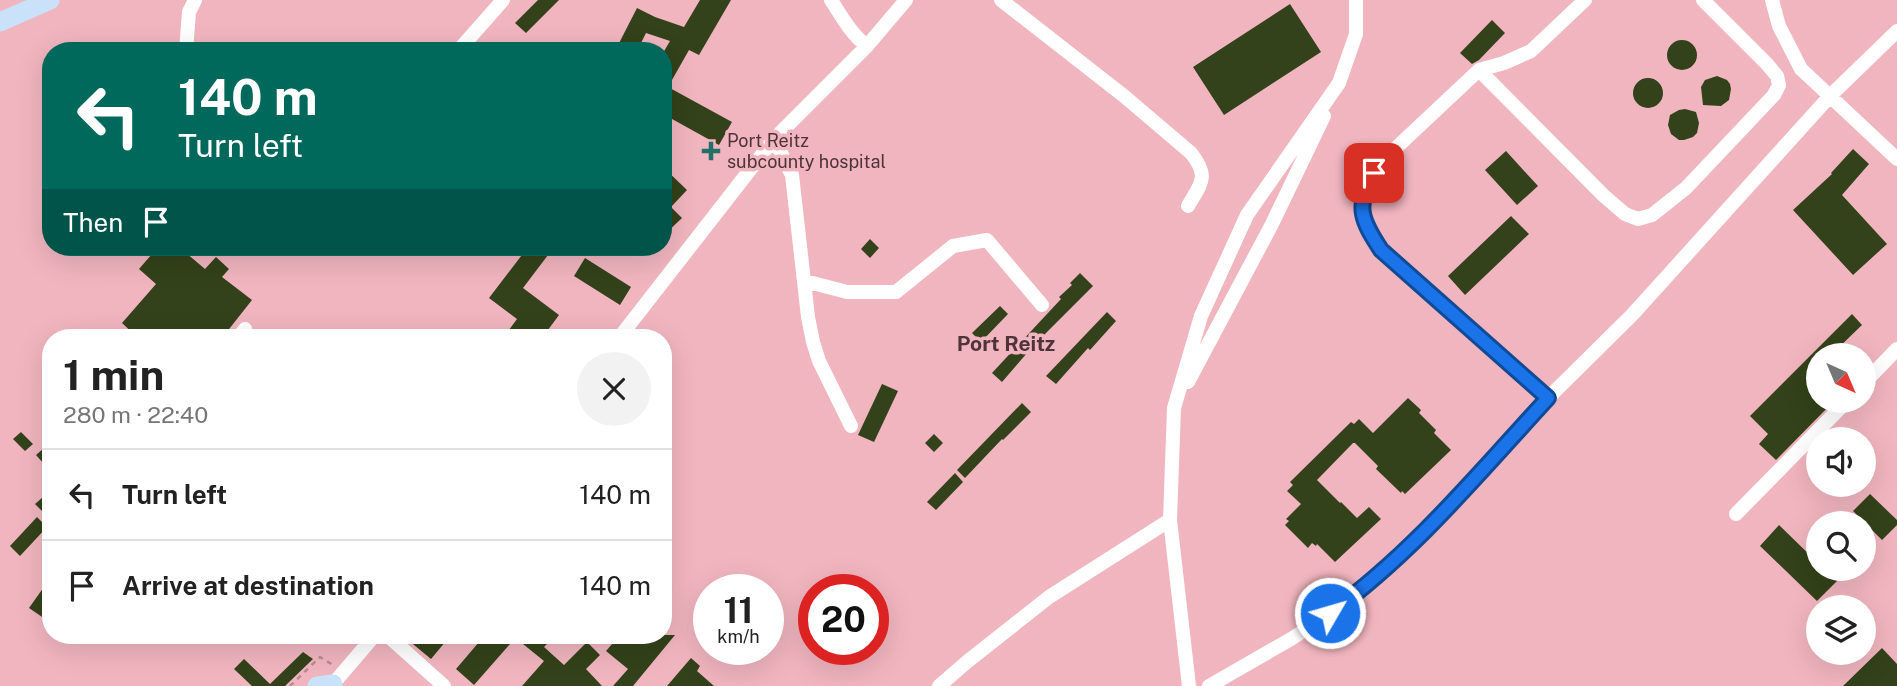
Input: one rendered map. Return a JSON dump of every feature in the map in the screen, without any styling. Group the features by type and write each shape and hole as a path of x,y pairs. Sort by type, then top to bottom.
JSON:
{"main road":[{"path":"0,22 50,0"}],"street":[{"path":"187,42 189,12 194,0"},
{"path":"466,42 502,0"},
{"path":"831,0 858,40 867,46"},
{"path":"626,329 774,139 867,46 906,0"},
{"path":"1001,0 1124,96 1191,153 1203,174 1202,182 1188,206"},
{"path":"1174,408 1272,224 1339,83 1356,34 1356,0"},
{"path":"1548,398 1381,250 1366,226 1362,207 1367,186 1382,161 1479,69 1504,63 1531,51 1585,0"},
{"path":"1479,69 1625,214 1638,219 1653,215 1686,188 1732,141 1774,95 1779,85 1777,76 1767,64 1703,0"},
{"path":"1772,0 1779,26 1801,69 1897,159"},
{"path":"1209,686 1314,624 1346,601 1421,536 1457,500 1548,398 1632,315 1830,96 1897,31"},
{"path":"1189,686 1170,520 1174,408 1201,316 1247,215 1339,83"},
{"path":"774,139 792,175 813,342 819,361 850,426"},
{"path":"805,281 847,292 896,292 953,246 986,240 1042,305"},
{"path":"1876,371 1897,349"},
{"path":"1736,514 1835,413"},
{"path":"939,686 1049,597 1170,520"},
{"path":"328,685 367,644"},
{"path":"397,644 444,686"}],"building":[{"path":"538,0 559,0 526,33 515,23"},
{"path":"700,0 731,0 699,55 689,50 672,80 672,42 646,33 642,42 620,42 637,8 684,27"},
{"path":"1290,4 1321,52 1224,115 1193,67"},
{"path":"1492,20 1505,33 1472,64 1460,53"},
{"path":"1682,40 1693,44 1697,55 1693,66 1682,70 1671,66 1667,55 1671,44"},
{"path":"1717,76 1730,84 1729,100 1721,106 1703,105 1701,87 1705,80"},
{"path":"1648,78 1659,82 1663,93 1659,104 1648,108 1637,104 1633,93 1637,82"},
{"path":"672,89 732,122 719,145 672,119"},
{"path":"1685,109 1696,112 1699,123 1697,133 1693,137 1679,140 1671,134 1668,125 1670,115"},
{"path":"1853,149 1869,164 1842,195 1887,244 1853,275 1793,210 1832,174"},
{"path":"1506,151 1538,186 1517,205 1485,170"},
{"path":"672,176 687,190 672,206"},
{"path":"672,208 682,218 672,227"},
{"path":"1511,216 1529,234 1465,295 1448,276"},
{"path":"870,239 879,248 870,258 861,249"},
{"path":"150,256 190,256 205,269 216,257 229,269 222,277 252,300 229,329 128,329 122,323 156,284 139,269"},
{"path":"521,256 547,256 523,288 559,315 549,329 510,329 517,319 489,298"},
{"path":"585,258 631,287 620,305 574,276"},
{"path":"1080,273 1093,286 1034,345 1002,382 992,373 1061,299 1059,297"},
{"path":"1000,306 1008,314 981,342 972,333"},
{"path":"1107,312 1116,321 1090,350 1088,348 1056,384 1046,376"},
{"path":"1852,314 1862,325 1843,343 1823,343"},
{"path":"1806,360 1806,413 1822,413 1776,460 1759,444 1768,434 1750,416"},
{"path":"882,384 898,391 874,442 858,435"},
{"path":"1408,398 1421,410 1419,413 1436,430 1434,433 1451,450 1405,494 1376,469 1378,466 1353,443 1317,480 1357,518 1369,507 1381,519 1335,562 1317,544 1316,546 1312,543 1308,548 1285,525 1289,521 1286,519 1301,504 1287,491 1293,485 1290,482 1351,422 1354,424 1359,419 1373,433"},
{"path":"1022,403 1031,412 965,478 957,470"},
{"path":"21,432 33,444 25,451 13,439"},
{"path":"934,434 943,443 934,452 925,443"},
{"path":"42,450 42,462 36,455"},
{"path":"955,473 963,482 936,510 927,502"},
{"path":"1867,497 1873,497 1897,520 1897,525 1882,540 1876,534 1876,511 1853,511"},
{"path":"42,498 42,511 35,504"},
{"path":"37,517 42,522 42,532 20,556 10,546"},
{"path":"1779,525 1806,551 1806,581 1837,581 1823,595 1811,595 1760,546"},
{"path":"42,590 42,617 29,608"},
{"path":"413,644 444,644 431,659"},
{"path":"477,644 510,644 474,685 456,669"},
{"path":"523,644 547,644 544,647 564,665 585,644 589,644 600,655 586,669 602,686 522,686 544,661"},
{"path":"612,644 668,644 633,686 613,686 628,669 606,651"},
{"path":"1882,648 1897,664 1897,686 1843,686 1865,665 1876,665 1876,654"},
{"path":"303,652 313,659 285,686 252,686 234,669 244,659 270,684"},
{"path":"691,658 693,665 700,666 697,671 714,686 667,686"}],"place":[{"name":"Port Reitz subcounty hospital","path":"711,151"}],"district":[{"name":"Port Reitz","path":"1006,344"}],"route":[{"path":"1330,613 1421,536 1457,500 1548,398 1381,250 1366,226 1362,207 1367,186 1374,173"}]}
